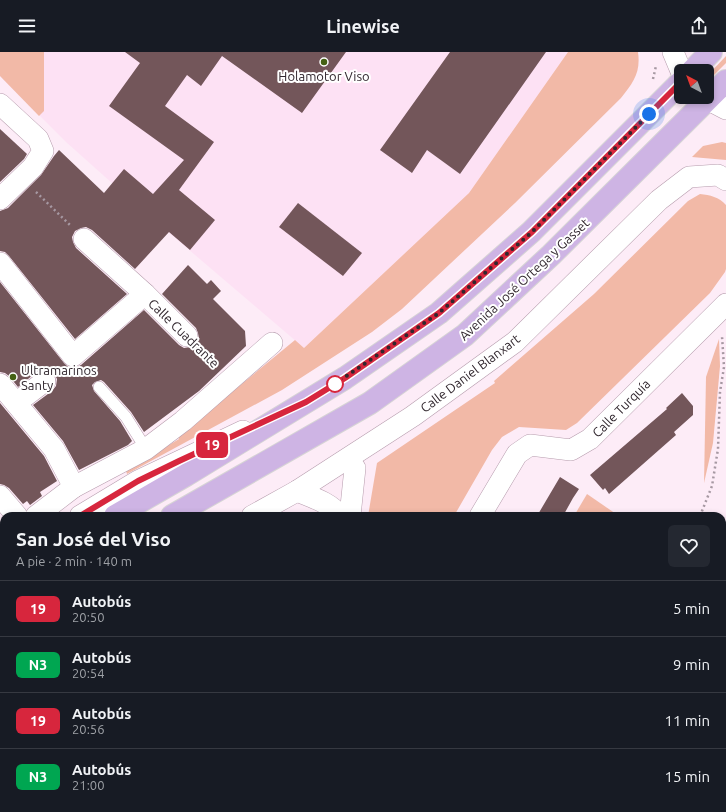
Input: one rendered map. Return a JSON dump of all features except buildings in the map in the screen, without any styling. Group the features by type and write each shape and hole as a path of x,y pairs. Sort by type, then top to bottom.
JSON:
{"main road":[{"path":"699,64 712,52"},
{"name":"Avenida José Ortega y Gasset","path":"714,99 726,81"},
{"path":"122,512 186,475 345,378 439,313 532,232 674,89"},
{"name":"Avenida José Ortega y Gasset","path":"179,512 370,403 465,336 710,104"}],"street":[{"path":"665,56 674,64"},
{"path":"0,104 38,139 43,151 33,167 0,198"},
{"name":"Calle Daniel Blanxart","path":"259,512 297,491 413,416 515,342 660,200 689,177 718,175 726,180"},
{"name":"Calle Cuadrante","path":"79,234 145,294 187,336"},
{"name":"Calle Cuadrante","path":"0,263 73,356 145,294"},
{"name":"Calle Turquía","path":"482,512 517,454 530,445 571,450 590,439 726,304"},
{"path":"41,512 74,487 146,448 183,420 272,343"},
{"path":"16,403 45,381"},
{"path":"0,384 54,449 74,487"},
{"path":"87,512 138,481 306,402"},
{"path":"350,512 356,468"},
{"path":"297,491 317,499 337,512"},
{"path":"0,496 14,512"}],"lane":[{"path":"99,387 126,417 146,448"}],"path":[{"path":"651,83 665,56"},
{"path":"34,191 79,234"},
{"path":"702,512 712,486 718,449 720,392 724,366 722,334 710,320"},
{"name":"Calle Cuadrante","path":"187,336 218,366"}],"shaded area":[{"path":"0,52 568,52 469,193 304,348 140,208 66,142 0,76"},
{"path":"0,52 44,52 44,111 39,116 0,76"},
{"path":"568,52 638,52 639,59 637,72 621,98 515,203 402,309 372,332 282,390 127,474 126,471 179,439 177,435 204,415 295,340 304,348 469,193"},
{"path":"726,56 726,63 714,75 714,69"},
{"path":"722,142 726,143 726,160 692,157 703,146"},
{"path":"700,194 714,197 726,205 725,272 710,293 577,423 566,430 519,427 502,437 492,450 456,512 369,512 377,463 495,383 494,381 594,294 688,201"},
{"path":"719,339 720,366 713,443 704,483 706,377"},
{"path":"587,494 613,512 576,512"}],"bus line":[{"name":"19","path":"87,512 138,481 306,402 345,378 439,313 532,232 674,89"}],"place":[{"name":"Holamotor Viso","path":"324,62"},
{"name":"Ultramarinos Santy","path":"13,377"}],"route":[{"path":"335,384 332,386 439,313 532,232 649,114"}]}
